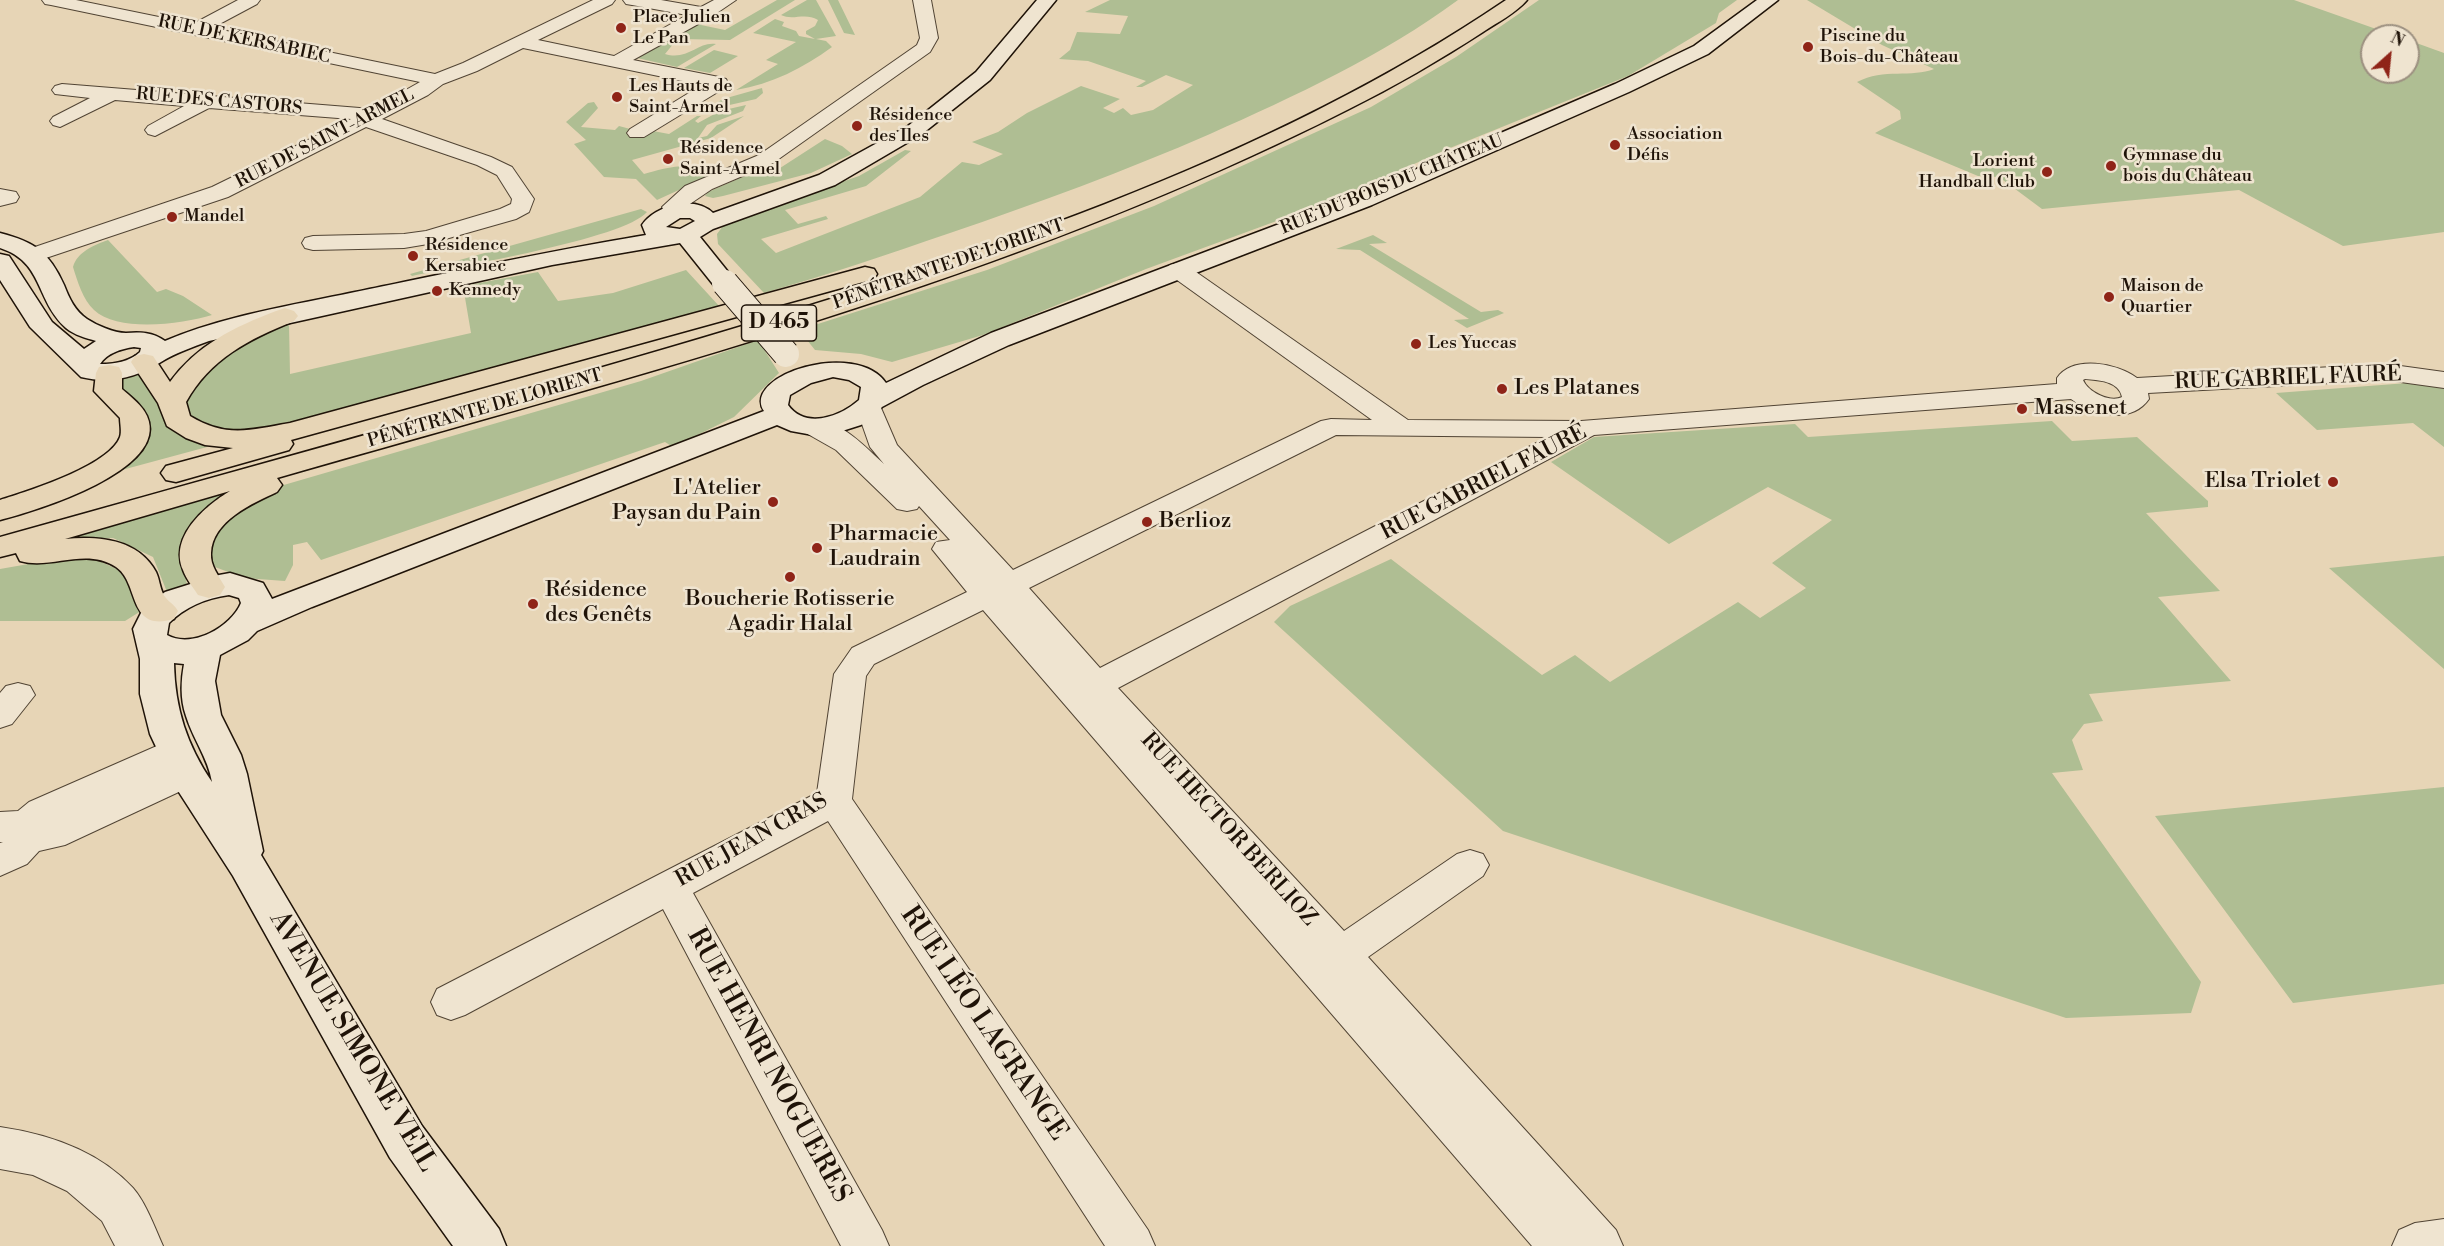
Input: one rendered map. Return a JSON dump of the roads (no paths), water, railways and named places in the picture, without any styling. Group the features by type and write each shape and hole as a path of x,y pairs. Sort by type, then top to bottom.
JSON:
{"highway":[{"name":"PÉNÉTRANTE DE LORIENT","path":"0,547 790,320 968,262 1145,195 1343,105 1472,32 1518,0"},
{"name":"PÉNÉTRANTE DE LORIENT","path":"0,523 585,360 887,268 1052,210 1185,157 1319,96 1411,47"},
{"path":"141,350 151,375 171,402 177,420 196,432 215,439 248,439 292,431 887,268"},
{"path":"171,402 188,374 201,361 235,338 285,316"},
{"path":"209,587 199,575 194,561 194,548 201,532 234,502 255,490 282,479 582,392 790,320"},
{"path":"0,510 82,482 115,460 128,446 136,431 134,417 108,392 98,370"},
{"path":"0,560 51,551 106,549 122,554 140,573 150,603 162,611"}],"street":[{"name":"RUE DE KERSABIEC","path":"51,0 436,80"},
{"path":"94,9 112,0"},
{"path":"195,30 251,0"},
{"name":"RUE DE SAINT-ARMEL","path":"34,255 220,192 369,118 421,91 436,80 470,67 606,0"},
{"path":"632,0 705,13"},
{"path":"616,62 727,0"},
{"path":"816,427 794,423 779,415 775,408 775,400 779,392 795,378 808,373 786,354 725,283 682,223 674,207 680,198 693,189 742,171 766,159 924,48 929,38 922,0"},
{"path":"0,240 14,243 41,262 67,314 77,325 141,350 320,307 552,258 682,223 827,180 862,162 915,130 983,76 1047,0"},
{"name":"RUE DU BOIS DU CHÂTEAU","path":"816,427 846,421 913,379 1000,339 1364,200 1662,70 1701,50 1769,0"},
{"path":"521,42 719,83 637,133"},
{"name":"RUE DES CASTORS","path":"62,90 207,101 369,118 484,161 504,171 523,199 521,207 507,214 428,237 404,241 313,243"},
{"path":"60,121 113,93"},
{"path":"155,130 207,101"},
{"path":"0,195 8,197 0,200"},
{"path":"0,261 43,327 77,356 98,370 134,367 141,350"},
{"path":"1178,270 1403,429"},
{"path":"141,350 255,316 320,307"},
{"name":"RUE DU BOIS DU CHÂTEAU","path":"808,373 833,369 857,372 906,363 1000,339"},
{"path":"857,372 873,384 876,392 871,404"},
{"name":"RUE GABRIEL FAURÉ","path":"1086,691 1588,428 2074,391 2097,404 2124,406 2136,399 2132,386 2386,372 2444,380"},
{"name":"RUE HECTOR BERLIOZ","path":"871,404 884,447 998,590 1330,962 1600,1246"},
{"path":"251,606 291,603 779,415"},
{"name":"RUE HECTOR BERLIOZ","path":"816,427 846,444 998,590"},
{"name":"RUE JEAN CRAS","path":"451,1002 834,801 850,674 863,656 1331,427 1492,430 1588,428"},
{"path":"162,611 183,596 209,587 230,584 240,585 251,606"},
{"path":"155,646 163,650 182,652 204,648 229,637 251,606"},
{"name":"AVENUE SIMONE VEIL","path":"162,611 149,631 157,659 157,694 168,734 180,762 246,865 406,1142 480,1239 482,1246"},
{"name":"AVENUE SIMONE VEIL","path":"204,648 198,681 204,715 224,755 246,865"},
{"path":"0,861 19,850 17,830 52,834 180,762"},
{"name":"RUE LÉO LAGRANGE","path":"834,801 1132,1246"},
{"path":"1330,962 1470,865"},
{"name":"RUE HENRI NOGUERES","path":"670,887 866,1246"},
{"name":"RUE HECTOR BERLIOZ","path":"1330,962 1562,1246"},
{"path":"0,1148 36,1154 83,1175 118,1205 140,1246"},
{"path":"2415,1246 2444,1242"}],"place":[{"name":"Place Julien Le Pan","path":"621,28"},
{"name":"Piscine du Bois-du-Château","path":"1808,47"},
{"name":"Les Hauts de Saint-Armel","path":"617,97"},
{"name":"Résidence des Iles","path":"857,126"},
{"name":"Association Défis","path":"1615,145"},
{"name":"Résidence Saint-Armel","path":"668,159"},
{"name":"Gymnase du bois du Château","path":"2111,166"},
{"name":"Lorient Handball Club","path":"2047,172"},
{"name":"Mandel","path":"172,217"},
{"name":"Résidence Kersabiec","path":"413,256"},
{"name":"Kennedy","path":"437,291"},
{"name":"Maison de Quartier","path":"2109,297"},
{"name":"Les Yuccas","path":"1416,344"},
{"name":"Les Platanes","path":"1502,389"},
{"name":"Massenet","path":"2022,409"},
{"name":"Elsa Triolet","path":"2333,482"},
{"name":"L'Atelier Paysan du Pain","path":"773,502"},
{"name":"Berlioz","path":"1147,522"},
{"name":"Pharmacie Laudrain","path":"817,548"},
{"name":"Boucherie Rotisserie Agadir Halal","path":"790,577"},
{"name":"Résidence des Genêts","path":"533,604"}]}
